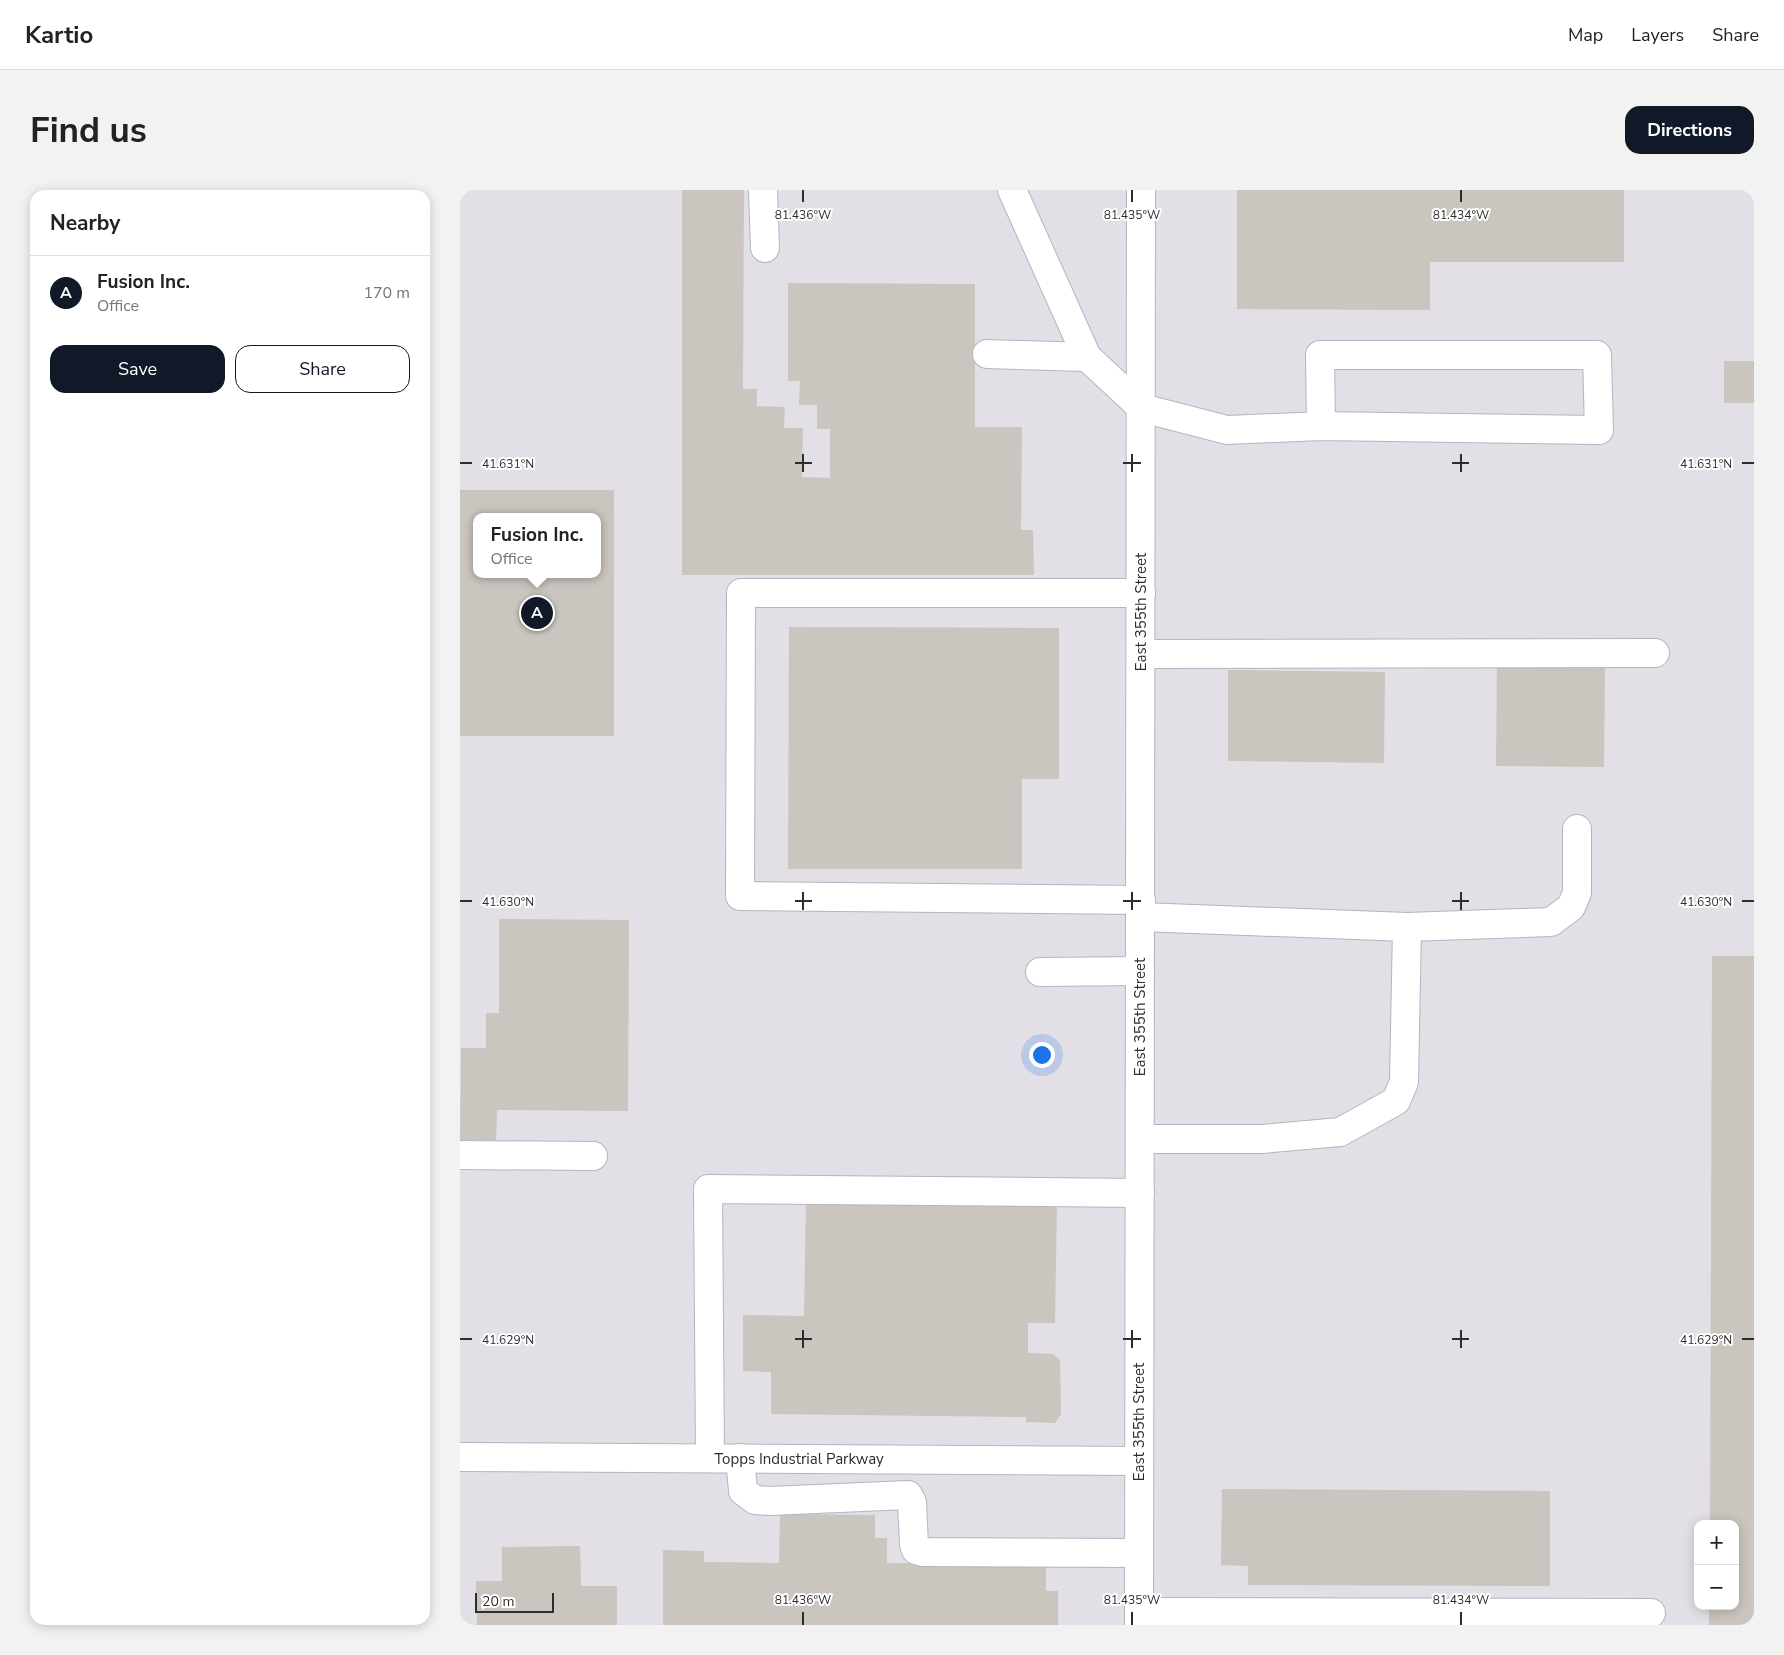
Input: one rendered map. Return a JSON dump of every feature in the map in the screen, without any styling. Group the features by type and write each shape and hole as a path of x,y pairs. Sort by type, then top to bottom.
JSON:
{"street":[{"path":"763,190 765,248"},
{"path":"1012,190 1087,357 1142,408 1227,430 1321,426 1599,430 1597,356 1320,356 1321,426"},
{"name":"East 355th Street","path":"1139,1618 1141,190"},
{"path":"987,354 1087,357"},
{"path":"1141,593 741,593 740,896 1141,909 1407,927 1531,924 1551,922 1571,907 1577,893 1577,829"},
{"path":"1141,654 1654,653"},
{"path":"1140,1140 1262,1139 1340,1132 1396,1101 1404,1082 1407,927"},
{"path":"1040,972 1140,971"},
{"path":"460,1155 593,1156"},
{"path":"710,1458 708,1188 1140,1193"},
{"name":"Topps Industrial Parkway","path":"460,1457 1139,1461"},
{"path":"740,1458 743,1491 756,1500 908,1495 912,1502 914,1545 916,1550 923,1552 1139,1553"},
{"path":"1139,1618 1651,1613"}],"shaded area":[{"path":"460,190 1754,190 1754,1625 460,1625"}],"building":[{"path":"682,190 744,190 743,389 757,389 757,406 785,407 784,428 803,428 802,477 830,478 830,429 817,429 817,405 799,405 800,381 788,381 788,283 975,284 975,427 1022,427 1021,530 1033,530 1034,575 682,575"},
{"path":"1237,190 1624,190 1624,262 1430,262 1430,310 1237,309"},
{"path":"1724,361 1754,361 1754,403 1724,403"},
{"path":"460,490 614,490 614,736 460,736"},
{"path":"789,627 1059,628 1059,779 1022,779 1022,869 788,869"},
{"path":"1497,656 1605,658 1604,767 1496,766"},
{"path":"1228,670 1385,672 1384,763 1228,761"},
{"path":"499,919 629,920 628,1111 497,1110 496,1140 460,1140 461,1048 486,1048 486,1013 499,1013"},
{"path":"1712,956 1754,956 1754,1625 1709,1625 1709,1610 1739,1610 1739,1520 1710,1520"},
{"path":"806,1198 1057,1201 1055,1323 1028,1323 1028,1353 1053,1354 1060,1360 1061,1414 1055,1423 1026,1422 1026,1417 771,1414 771,1372 743,1371 743,1315 804,1316"},
{"path":"1222,1489 1550,1491 1550,1586 1248,1585 1248,1566 1221,1565"},
{"path":"780,1514 875,1515 875,1538 887,1538 887,1563 1046,1564 1046,1591 1058,1591 1058,1625 663,1625 663,1550 704,1551 704,1562 779,1563"},
{"path":"580,1546 581,1586 617,1586 617,1625 477,1625 476,1581 502,1581 502,1547"}],"place":[{"name":"Fusion Inc.","path":"537,613"}]}
